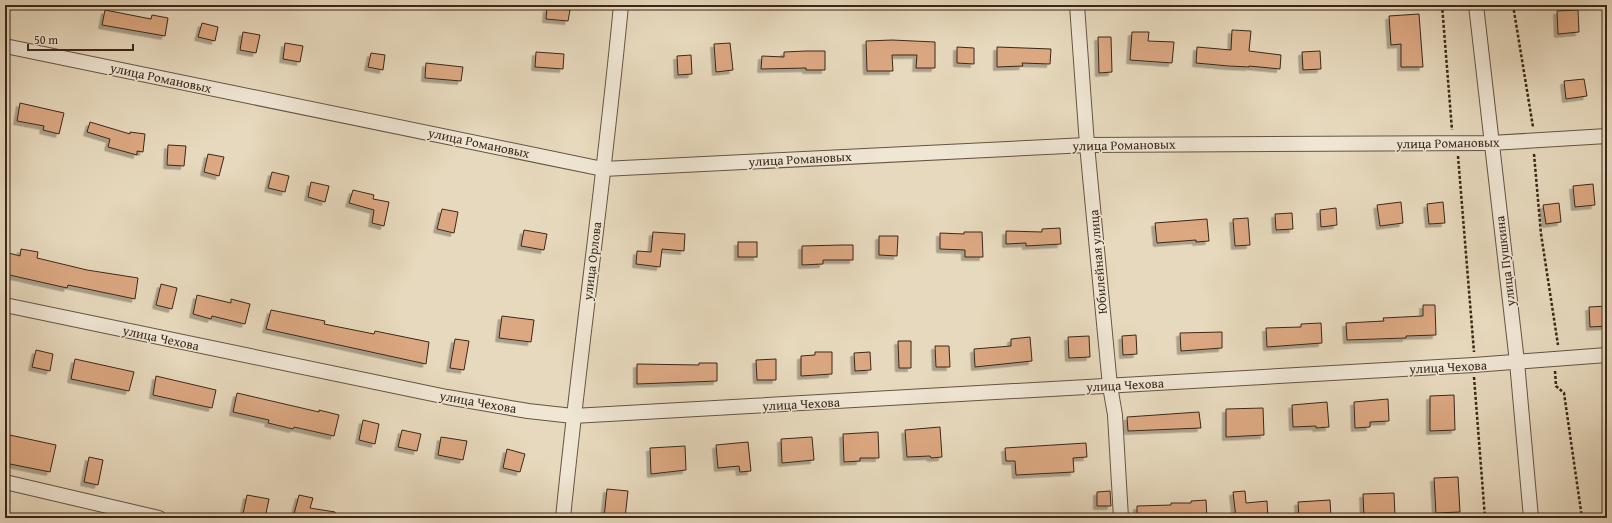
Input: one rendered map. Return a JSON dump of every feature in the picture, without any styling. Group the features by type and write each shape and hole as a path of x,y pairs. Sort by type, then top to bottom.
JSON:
{"street":[{"name":"улица Орлова","path":"563,518 573,416 603,169 611,116 621,5"},
{"name":"Юбилейная улица","path":"1077,5 1087,145 1110,386 1115,415 1121,518"},
{"name":"улица Пушкина","path":"1476,5 1517,362 1531,518"},
{"name":"улица Романовых","path":"5,46 603,169 1087,145 1491,143 1607,136"},
{"name":"улица Чехова","path":"5,305 447,397 528,411 573,416 1474,365 1607,355"},
{"path":"5,482 159,518"}],"path":[{"path":"1442,5 1453,143 1458,156 1474,365 1474,390 1485,518"},
{"path":"1513,5 1533,131 1541,234 1560,359 1555,372 1556,386 1564,393 1582,518"}],"building":[{"path":"547,8 570,10 568,21 546,19"},
{"path":"105,10 151,19 152,15 168,18 165,36 102,25"},
{"path":"1578,10 1579,32 1558,34 1557,11"},
{"path":"1419,14 1423,67 1401,67 1401,44 1391,45 1389,16"},
{"path":"202,23 218,27 215,41 198,37"},
{"path":"1232,30 1251,31 1249,51 1281,55 1280,69 1196,63 1197,47 1231,50"},
{"path":"243,32 260,35 256,53 240,50"},
{"path":"1132,32 1149,32 1148,41 1174,42 1172,63 1130,60"},
{"path":"1098,37 1111,37 1112,72 1099,73"},
{"path":"892,40 935,42 935,68 916,68 917,55 892,55 893,71 867,71 866,41"},
{"path":"285,43 303,46 300,62 283,59"},
{"path":"730,43 733,70 716,72 714,44"},
{"path":"957,47 974,48 974,64 957,63"},
{"path":"997,47 1051,49 1050,64 1022,63 1023,66 997,67"},
{"path":"825,51 825,70 806,70 806,68 761,69 762,56 784,57 784,52"},
{"path":"1320,51 1321,69 1303,70 1302,52"},
{"path":"536,52 564,54 563,69 535,67"},
{"path":"371,53 385,55 383,70 368,67"},
{"path":"691,55 692,74 678,75 677,56"},
{"path":"426,63 463,67 461,81 425,78"},
{"path":"1584,79 1587,96 1566,99 1564,81"},
{"path":"20,103 64,113 59,134 43,130 44,126 17,121"},
{"path":"90,122 130,134 130,132 145,134 143,152 137,151 137,155 108,147 110,139 87,132"},
{"path":"168,145 186,146 184,166 167,165"},
{"path":"208,154 224,157 219,176 204,172"},
{"path":"272,172 289,176 285,192 268,188"},
{"path":"311,182 329,186 325,202 308,197"},
{"path":"1593,184 1595,205 1575,207 1573,186"},
{"path":"353,190 374,195 373,199 389,202 384,226 372,223 374,210 349,203"},
{"path":"1401,202 1403,223 1380,226 1377,205"},
{"path":"1443,202 1445,223 1429,224 1427,204"},
{"path":"1559,203 1561,222 1546,224 1543,205"},
{"path":"1336,208 1337,225 1321,227 1320,210"},
{"path":"442,209 458,212 454,233 437,229"},
{"path":"1292,213 1293,229 1276,230 1275,214"},
{"path":"1248,218 1250,245 1235,246 1233,219"},
{"path":"1207,219 1209,241 1196,242 1196,240 1157,243 1155,223"},
{"path":"1060,228 1061,244 1026,246 1026,243 1006,244 1006,231 1042,232 1042,229"},
{"path":"524,230 547,234 544,250 521,246"},
{"path":"653,232 685,234 684,251 662,249 660,267 636,264 637,251 651,252"},
{"path":"964,232 982,232 983,257 965,257 965,250 940,249 940,233 964,234"},
{"path":"879,236 898,236 897,256 879,255"},
{"path":"738,242 757,242 757,257 738,257"},
{"path":"853,245 853,260 823,260 823,264 802,265 802,246"},
{"path":"21,249 38,252 37,258 87,270 138,278 135,299 68,285 67,288 5,274 5,252 20,256"},
{"path":"161,284 177,288 172,309 156,305"},
{"path":"197,295 231,303 231,299 250,304 245,324 212,316 211,319 193,314"},
{"path":"1423,305 1435,305 1436,335 1406,336 1406,338 1347,340 1346,323 1384,321 1383,318 1423,316"},
{"path":"1607,306 1607,326 1590,327 1589,307"},
{"path":"271,310 325,321 324,324 374,334 375,331 429,342 426,364 266,329"},
{"path":"502,316 534,320 531,342 499,338"},
{"path":"1321,323 1322,343 1267,347 1266,328 1301,327 1301,324"},
{"path":"1222,332 1222,348 1181,351 1180,333"},
{"path":"1136,335 1137,354 1123,355 1122,336"},
{"path":"1089,336 1090,357 1069,358 1068,337"},
{"path":"1030,337 1032,361 975,367 974,349 1011,346 1011,339"},
{"path":"455,339 469,341 464,370 450,368"},
{"path":"898,341 911,341 911,368 899,368"},
{"path":"935,346 949,346 950,367 936,367"},
{"path":"36,350 53,354 50,371 32,367"},
{"path":"815,352 832,352 832,374 801,376 801,356 815,355"},
{"path":"870,352 871,370 855,371 854,353"},
{"path":"75,359 134,372 129,391 71,379"},
{"path":"776,359 776,380 757,380 756,360"},
{"path":"699,363 717,363 717,381 637,384 637,364 699,365"},
{"path":"156,376 216,390 212,408 153,395"},
{"path":"237,393 319,412 319,410 339,415 334,436 294,427 293,429 268,423 269,420 233,412"},
{"path":"1454,395 1455,430 1430,431 1430,396"},
{"path":"1388,399 1389,421 1370,422 1370,427 1355,428 1354,402"},
{"path":"1327,402 1329,427 1293,427 1292,405"},
{"path":"1263,408 1264,435 1226,437 1226,409"},
{"path":"1199,412 1201,428 1128,431 1127,417"},
{"path":"363,420 379,424 375,444 359,440"},
{"path":"940,427 942,457 907,457 905,430"},
{"path":"402,430 421,434 417,451 398,447"},
{"path":"878,432 879,458 860,458 860,461 844,462 843,434"},
{"path":"5,434 56,445 50,472 5,463"},
{"path":"441,437 467,441 463,460 438,455"},
{"path":"812,437 814,460 782,463 781,439"},
{"path":"748,442 751,471 740,472 739,466 718,468 716,445"},
{"path":"1086,443 1087,457 1073,458 1074,472 1016,475 1015,461 1006,461 1005,448"},
{"path":"685,446 686,470 651,474 650,448"},
{"path":"507,449 525,454 520,472 503,468"},
{"path":"89,457 103,460 98,485 84,482"},
{"path":"1458,477 1460,512 1436,513 1434,478"},
{"path":"607,489 628,491 625,518 604,518"},
{"path":"1110,491 1111,506 1097,506 1097,492"},
{"path":"1245,491 1246,503 1267,501 1268,518 1236,518 1233,492"},
{"path":"1394,493 1395,517 1364,518 1363,494"},
{"path":"247,495 269,499 265,518 243,514"},
{"path":"299,495 313,498 310,508 335,512 335,518 293,518"},
{"path":"1206,500 1207,518 1137,518 1137,506 1171,505 1171,503 1191,503 1191,501"},
{"path":"1330,500 1331,518 1299,518 1298,502"}]}
